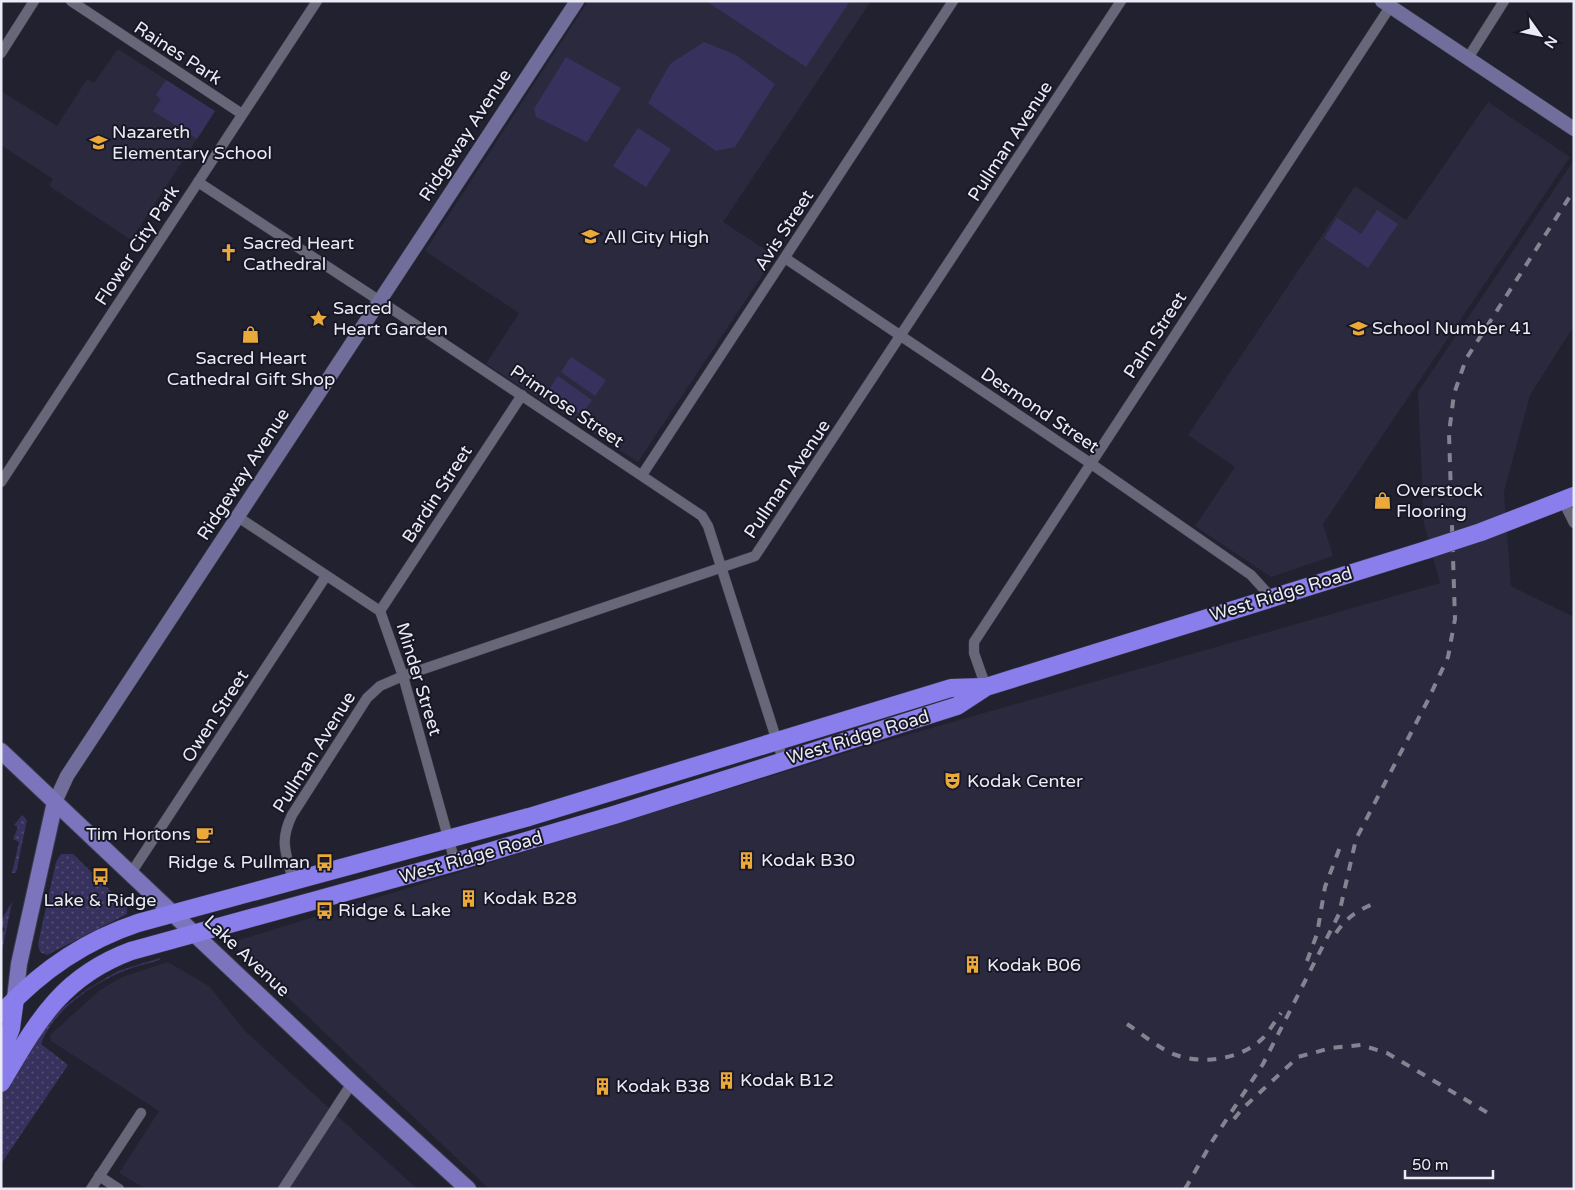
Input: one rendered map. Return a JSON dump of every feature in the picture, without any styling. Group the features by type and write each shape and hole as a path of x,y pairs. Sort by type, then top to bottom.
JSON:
{"highway":[{"name":"West Ridge Road","path":"1,1083 41,1017 58,997 81,978 122,954 455,862 614,815 957,706 986,688 1481,532 1568,498"},
{"name":"West Ridge Road","path":"1,1014 51,967 85,945 128,926 529,817 951,688 986,688"},
{"path":"1,1055 11,1028 15,999"}],"main road":[{"name":"Lake Avenue","path":"1,751 352,1083 468,1189"},
{"name":"Ridgeway Avenue","path":"15,999 20,964 55,802"}],"street":[{"path":"1,53 34,1"},
{"name":"Raines Park","path":"71,1 242,114"},
{"name":"Flower City Park","path":"1,482 317,1"},
{"name":"Ridgeway Avenue","path":"55,802 68,776 577,1"},
{"name":"Avis Street","path":"642,475 953,1"},
{"name":"Pullman Avenue","path":"293,880 284,850 284,832 292,816 367,698 380,686 403,676 755,556 1121,1"},
{"path":"1468,58 1504,1"},
{"path":"1386,4 1574,129"},
{"name":"Palm Street","path":"986,688 974,653 974,642 1386,4"},
{"name":"Primrose Street","path":"198,182 702,516 708,526 783,760"},
{"name":"Desmond Street","path":"785,258 1090,463 1251,575 1271,597"},
{"name":"Bardin Street","path":"380,611 522,395"},
{"path":"1568,498 1574,523"},
{"name":"Minder Street","path":"238,517 380,611 403,676 455,862"},
{"name":"Owen Street","path":"131,873 326,576"},
{"path":"283,1189 352,1083"},
{"path":"91,1189 141,1113"},
{"path":"99,1176 119,1189"}],"shaded area":[{"name":"All City High","path":"588,1 871,1 723,222 775,256 638,462 486,364 519,313 425,251"},
{"path":"706,1 850,1 806,67"},
{"path":"704,42 736,55 775,84 735,147 716,151 648,103 670,64"},
{"name":"Nazareth Elementary School","path":"118,49 215,111 131,240 49,186 53,179 1,145 1,91 57,126 87,79 94,83"},
{"path":"566,57 621,88 587,142 536,117 534,109"},
{"path":"166,80 215,111 197,139 153,111 161,99 156,95"},
{"name":"School Number 41","path":"1488,102 1570,157 1323,524 1333,556 1271,577 1195,526 1235,467 1188,435 1355,186 1406,220"},
{"path":"638,128 671,149 646,187 613,166"},
{"path":"1574,160 1574,326 1530,395 1504,492 1511,586 1574,617 1574,1189 489,1189 239,951 236,941 865,747 1440,583 1424,524 1418,392"},
{"path":"1377,210 1398,224 1368,268 1324,238 1337,218 1361,234"},
{"path":"571,357 606,380 595,396 561,372"},
{"path":"558,376 592,400 581,415 547,392"},
{"path":"22,815 27,820 16,873 12,873 19,842 13,839 18,827 14,825"},
{"path":"61,854 73,854 127,907 127,914 47,955 40,952 38,944 56,862"},
{"path":"12,902 1,956 1,936 5,929 1,926 1,921"},
{"path":"160,958 160,960 107,978 73,1001 54,1021 46,1032 41,1044 68,1065 1,1164 1,1096 33,1038 62,1008 89,988 118,971"},
{"path":"168,962 209,986 244,1030 417,1189 146,1189 119,1173 159,1111 51,1041 50,1035 100,990 122,977"}],"railway":[{"path":"1185,1189 1213,1140 1263,1064 1339,914 1356,839 1428,700 1448,657 1455,619 1449,433 1454,394 1466,359 1574,190"},
{"path":"1307,961 1317,934 1325,887 1340,847"},
{"path":"1336,933 1343,923 1362,909 1373,904"},
{"path":"1127,1024 1170,1053 1198,1060 1210,1060 1233,1055 1254,1045 1266,1035 1281,1013"},
{"path":"1234,1119 1242,1109 1298,1057 1331,1048 1361,1045 1387,1053 1493,1116"}],"place":[{"name":"Nazareth Elementary School","path":"98,142"},
{"name":"All City High","path":"590,237"},
{"name":"Sacred Heart Cathedral","path":"229,253"},
{"name":"Sacred Heart Garden","path":"319,318"},
{"name":"School Number 41","path":"1358,328"},
{"name":"Sacred Heart Cathedral Gift Shop","path":"251,335"},
{"name":"Overstock Flooring","path":"1382,500"},
{"name":"Kodak Center","path":"953,781"},
{"name":"Tim Hortons","path":"205,834"},
{"name":"Kodak B30","path":"747,860"},
{"name":"Ridge & Pullman","path":"324,862"},
{"name":"Lake & Ridge","path":"100,877"},
{"name":"Kodak B28","path":"469,898"},
{"name":"Ridge & Lake","path":"324,910"},
{"name":"Kodak B06","path":"973,965"},
{"name":"Kodak B12","path":"726,1080"},
{"name":"Kodak B38","path":"602,1086"}]}
